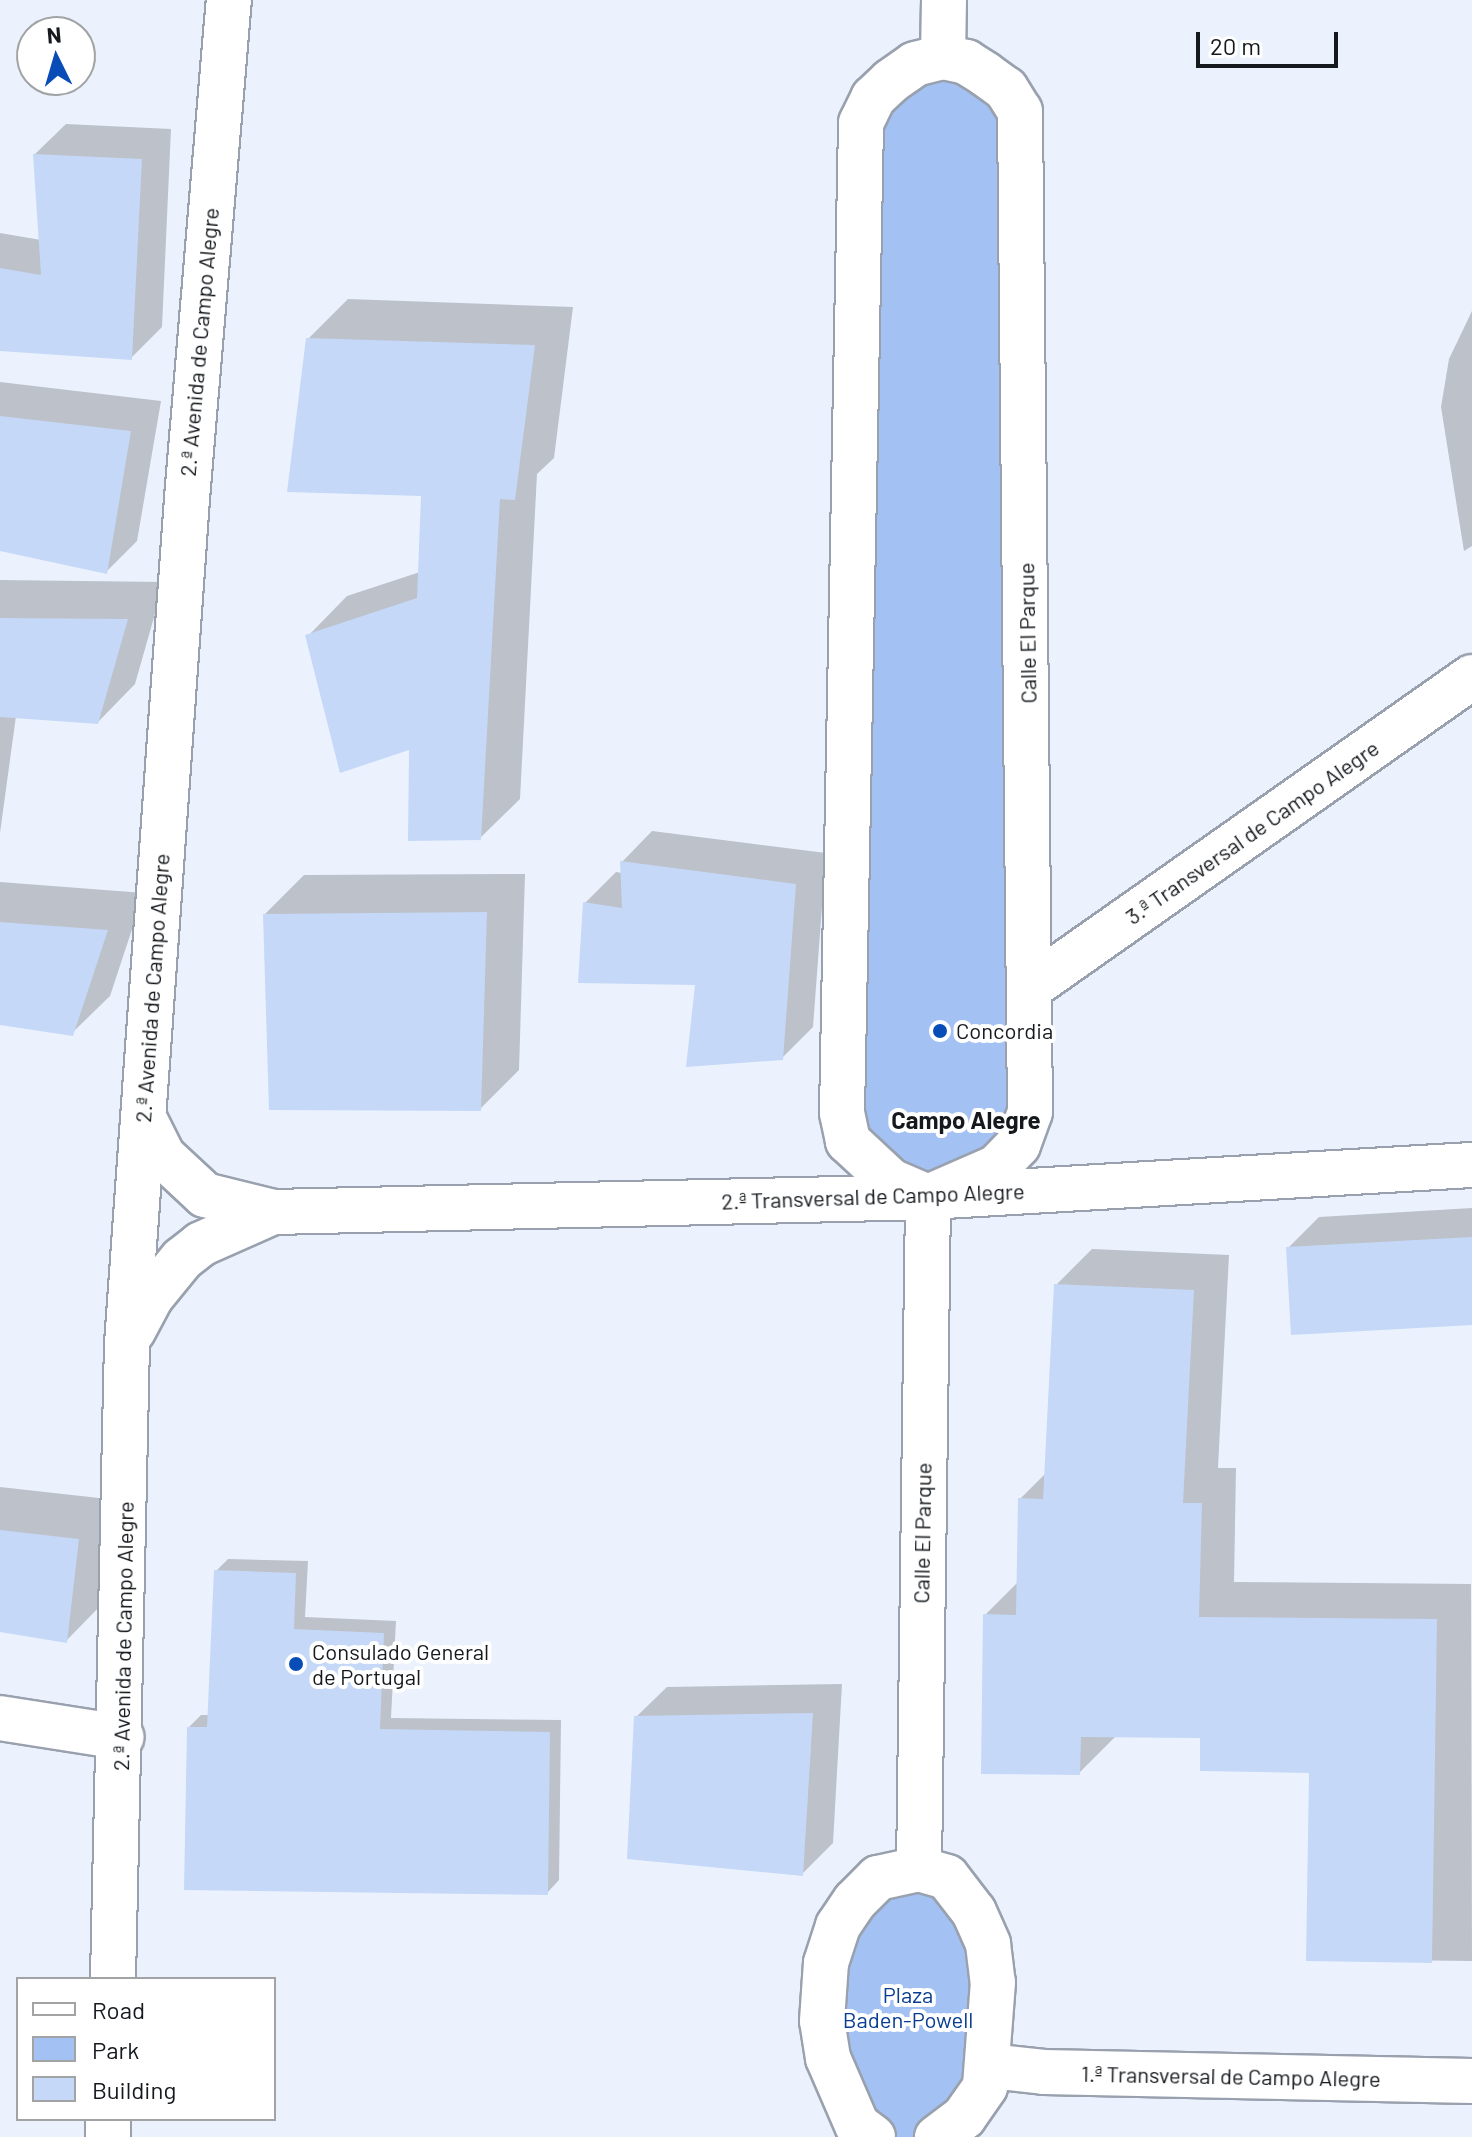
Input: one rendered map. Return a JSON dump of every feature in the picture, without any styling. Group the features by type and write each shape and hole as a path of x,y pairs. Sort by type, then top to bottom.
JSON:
{"street":[{"name":"2.ª Avenida de Campo Alegre","path":"113,1977 122,1737 127,1344 229,0"},
{"path":"928,1197 891,1181 848,1141 842,1113 861,123 873,98 891,81 915,64 943,57 944,0"},
{"name":"Calle El Parque","path":"919,1869 928,1197 997,1167 1018,1145 1030,1112 1020,111 1006,89 985,74 966,62 943,57"},
{"name":"3.ª Transversal de Campo Alegre","path":"1031,987 1472,677"},
{"name":"2.ª Transversal de Campo Alegre","path":"143,1116 163,1156 205,1195 273,1212 928,1197 1472,1165"},
{"name":"2.ª Transversal de Campo Alegre","path":"127,1344 151,1297 182,1259 201,1244 273,1212"},
{"path":"0,1718 122,1737"},
{"path":"873,2137 857,2125 828,2058 822,2021 826,1963 838,1926 855,1901 878,1878 919,1869 947,1877 974,1912 988,1944 993,1982 990,2066 985,2087 964,2117 937,2137"},
{"name":"1.ª Transversal de Campo Alegre","path":"990,2066 1044,2072 1472,2081"}],"green space":[{"path":"915,64 1006,89 1030,1112 928,1197 842,1113 861,123"},
{"name":"Plaza Baden-Powell","path":"947,1877 993,2025 937,2137 873,2137 828,2058 855,1901"}],"building":[{"path":"33,154 142,159 132,360 0,351 0,268 41,275"},
{"path":"306,338 535,345 515,500 500,499 481,840 408,841 409,750 340,773 305,635 417,598 421,496 287,492"},
{"path":"0,416 131,431 107,574 0,551"},
{"path":"0,618 128,619 98,724 0,717"},
{"path":"620,861 796,884 783,1060 686,1067 695,985 578,983 583,902 622,908"},
{"path":"487,912 481,1111 269,1110 263,914"},
{"path":"0,922 108,930 73,1036 0,1025"},
{"path":"1472,1237 1472,1325 1291,1335 1286,1247"},
{"path":"1054,1284 1194,1290 1183,1503 1202,1503 1199,1617 1437,1619 1432,1963 1306,1961 1309,1773 1200,1771 1200,1738 1081,1737 1080,1775 981,1774 983,1614 1016,1615 1018,1498 1043,1499"},
{"path":"0,1530 79,1539 67,1643 0,1632"},
{"path":"214,1570 296,1573 294,1629 384,1633 380,1729 550,1732 548,1895 184,1890 187,1727 207,1727"},
{"path":"813,1713 803,1876 627,1859 634,1716"}],"place":[{"name":"Concordia","path":"940,1031"},
{"name":"Consulado General de Portugal","path":"296,1664"}],"district":[{"name":"Campo Alegre","path":"966,1120"}]}
